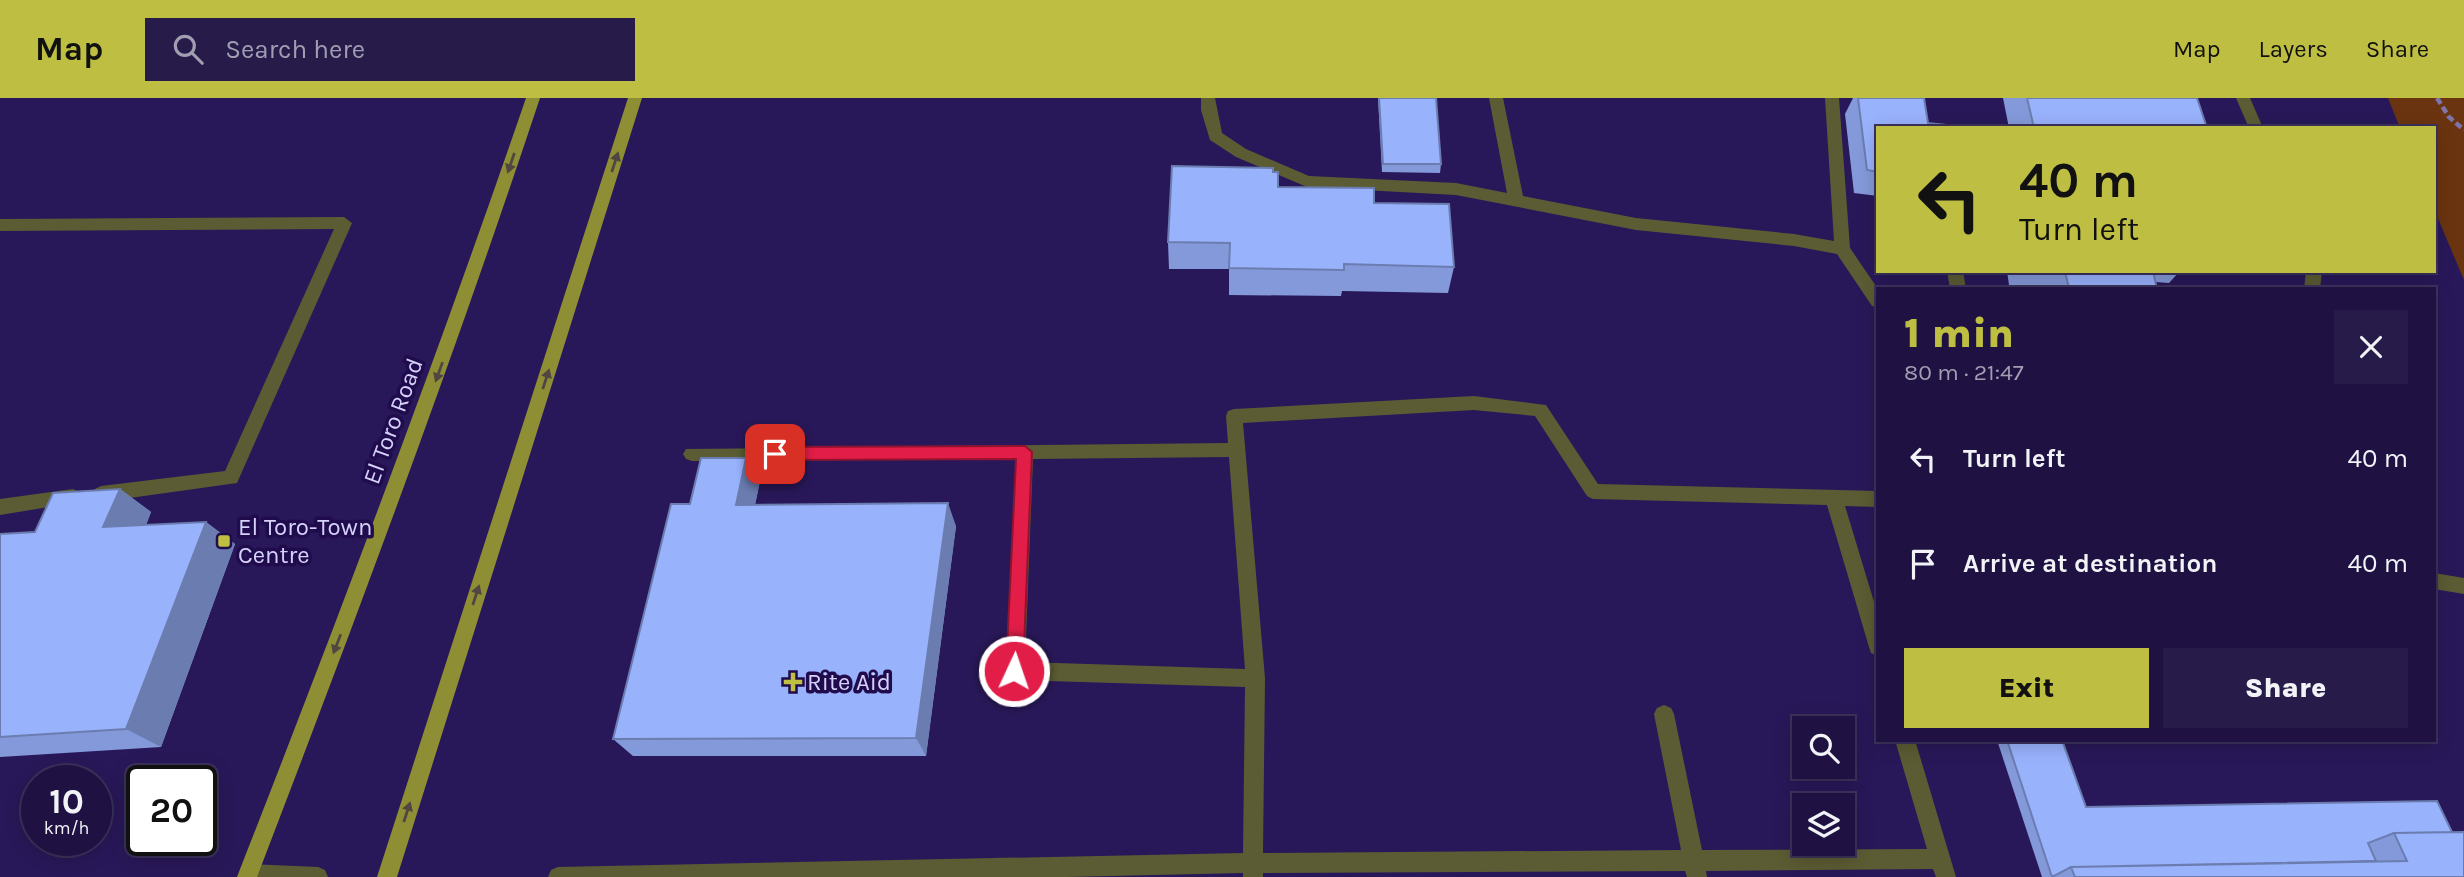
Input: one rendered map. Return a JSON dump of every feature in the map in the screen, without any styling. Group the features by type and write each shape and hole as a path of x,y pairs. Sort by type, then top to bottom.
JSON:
{"main road":[{"name":"El Toro Road","path":"247,876 362,580 453,334 533,98"},
{"path":"387,877 635,98"}],"lane":[{"path":"1208,98 1208,110 1215,136 1241,153 1307,181 1457,189 1636,225 1794,240 1842,249"},
{"path":"1496,98 1516,201"},
{"path":"1832,98 1842,249 1876,299"},
{"path":"2243,98 2255,126"},
{"path":"0,225 344,223 231,478 0,507"},
{"path":"1253,870 1255,678 1234,416 1474,403 1541,410 1593,491 1876,499"},
{"path":"692,454 1236,450"},
{"path":"1025,452 1014,671 1255,678"},
{"path":"1834,498 1876,640"},
{"path":"2436,581 2464,586"},
{"path":"1664,714 1696,869"},
{"path":"558,877 1253,870 1944,868 1906,742"},
{"path":"247,876 318,877"}],"path":[{"path":"2437,98 2449,117 2464,130"}],"shaded area":[{"path":"2388,98 2464,98 2464,280 2436,214 2436,126 2399,126"}],"building":[{"path":"1379,98 1436,98 1441,164 1383,164"},
{"path":"1858,98 1924,98 1928,123 1956,126 1876,126 1876,172 1867,170"},
{"path":"2027,98 2197,98 2206,126 2034,126"},
{"path":"1172,166 1273,168 1273,172 1278,172 1278,187 1374,188 1374,203 1449,204 1454,267 1344,264 1344,270 1229,268 1230,243 1168,242"},
{"path":"2065,273 2153,273 2157,287 2069,287"},
{"name":"Rite Aid","path":"701,458 746,458 736,505 948,503 916,738 613,739 671,504 690,504"},
{"path":"120,489 103,527 206,522 126,729 0,737 0,534 35,532 53,493"},
{"path":"2008,742 2063,742 2086,807 2437,801 2452,832 2394,833 2368,843 2376,861 2071,867 2052,877"},
{"path":"2464,832 2464,877 2075,877 2071,867 2407,861 2394,833"}],"place":[{"name":"El Toro-Town Centre","path":"224,541"},
{"name":"Rite Aid","path":"793,682"}],"route":[{"path":"775,454 1025,452 1014,671"}]}
